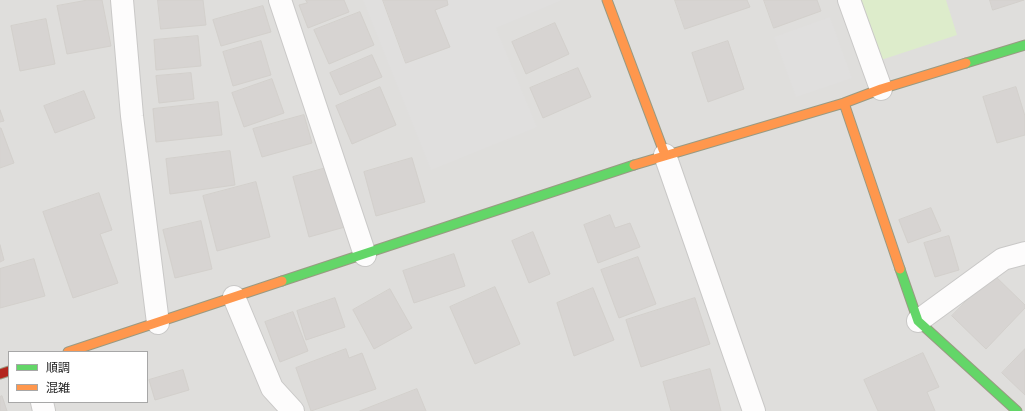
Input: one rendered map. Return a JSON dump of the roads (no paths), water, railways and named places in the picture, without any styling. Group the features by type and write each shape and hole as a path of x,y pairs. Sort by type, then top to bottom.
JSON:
{"street":[{"path":"122,0 132,116 158,323"},
{"path":"280,0 365,255"},
{"path":"606,0 664,155 754,411"},
{"path":"849,0 881,89"},
{"path":"71,351 664,155 844,103 881,89 1025,45"},
{"path":"844,103 918,321 1017,411"},
{"path":"918,321 1004,259 1025,252"},
{"path":"234,298 272,388 293,411"}]}
